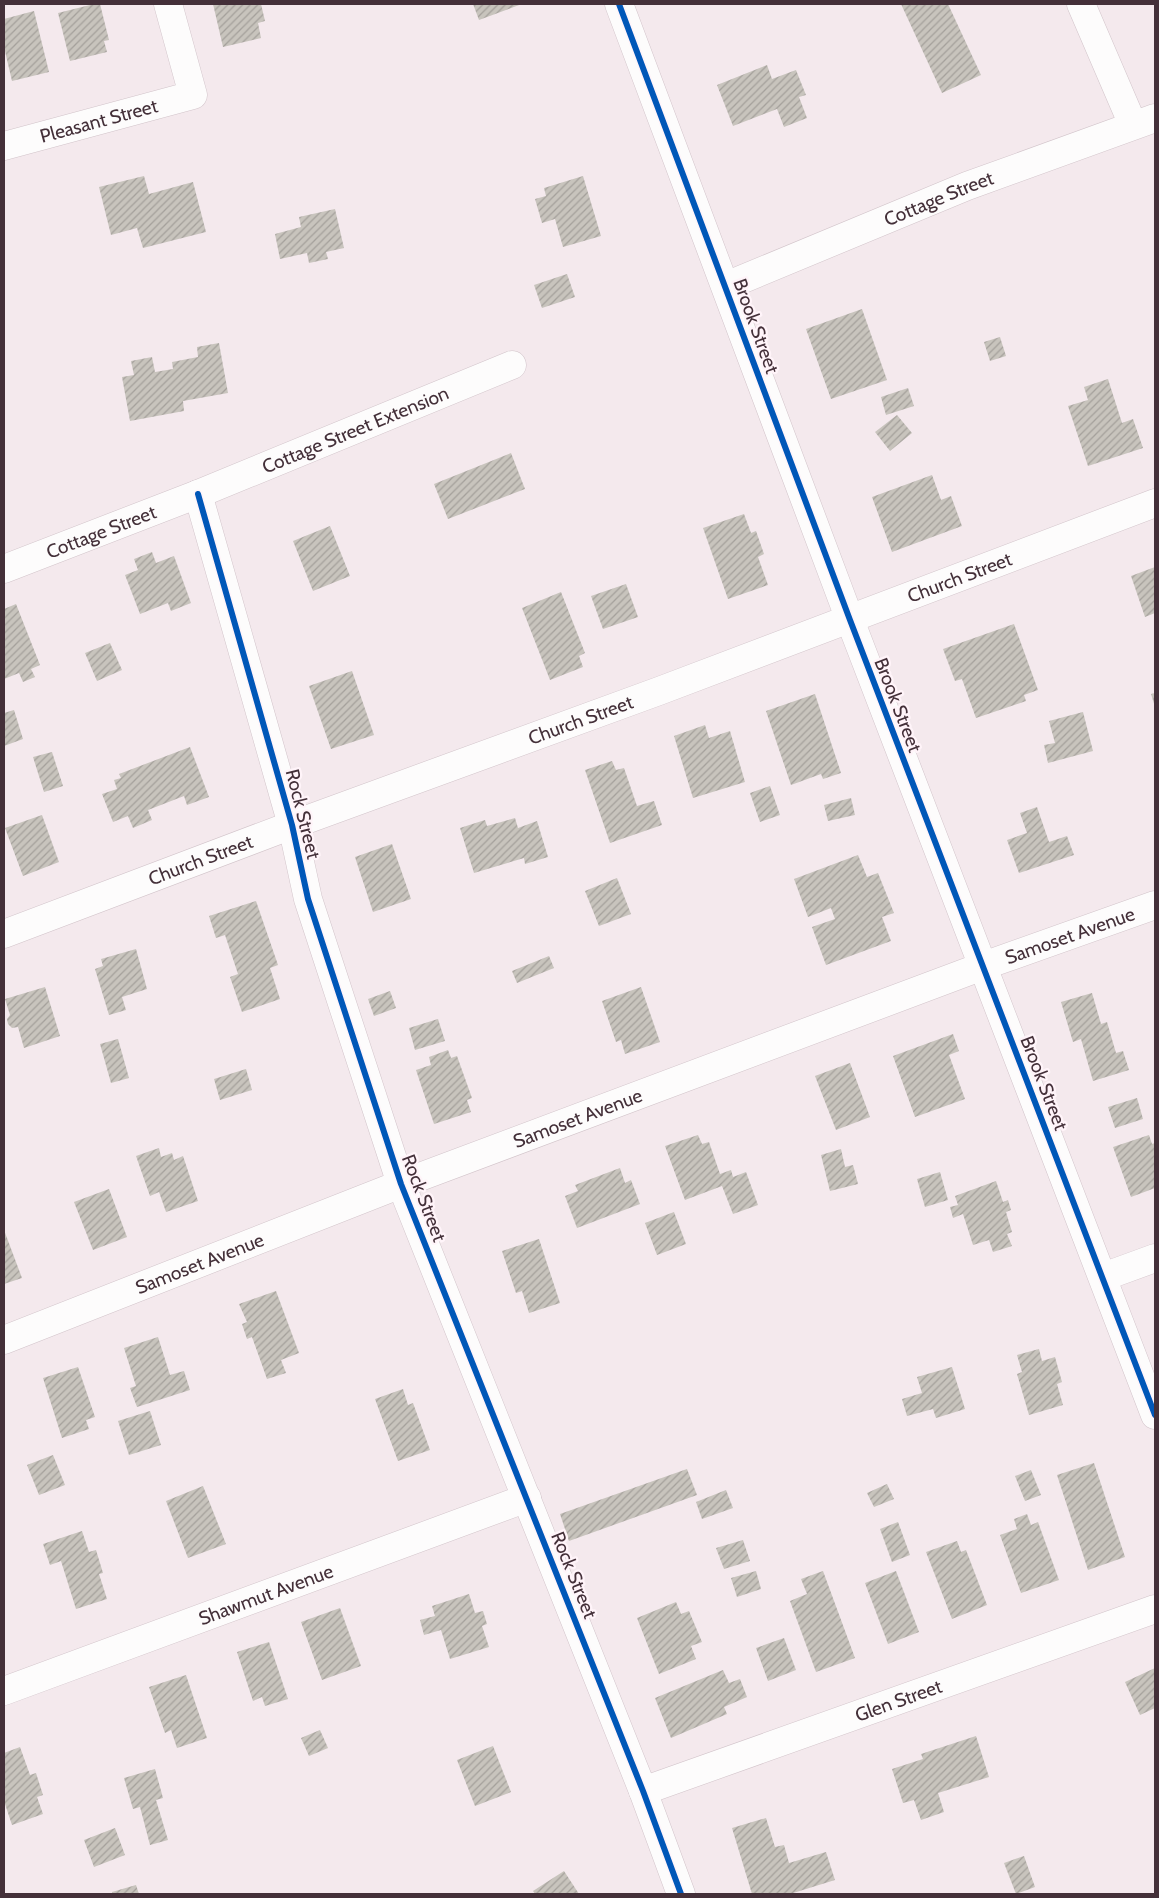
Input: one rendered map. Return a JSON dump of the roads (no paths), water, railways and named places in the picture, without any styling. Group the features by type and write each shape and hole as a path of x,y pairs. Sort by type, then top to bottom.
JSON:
{"street":[{"name":"Pleasant Street","path":"4,146 193,94 168,4"},
{"name":"Brook Street","path":"619,4 850,620 1155,1415"},
{"path":"1081,4 1144,122"},
{"name":"Cottage Street","path":"726,286 967,186 1144,122"},
{"name":"Cottage Street Extension","path":"198,494 512,365"},
{"name":"Cottage Street","path":"4,569 198,494"},
{"name":"Rock Street","path":"198,494 292,825 308,899 401,1184 643,1791 681,1894"},
{"name":"Church Street","path":"4,934 292,825 850,620 1155,503"},
{"name":"Samoset Avenue","path":"4,1340 401,1184 983,966 1155,905"},
{"path":"1102,1277 1155,1258"},
{"name":"Shawmut Avenue","path":"4,1691 527,1498"},
{"name":"Glen Street","path":"643,1791 1155,1609"}]}
